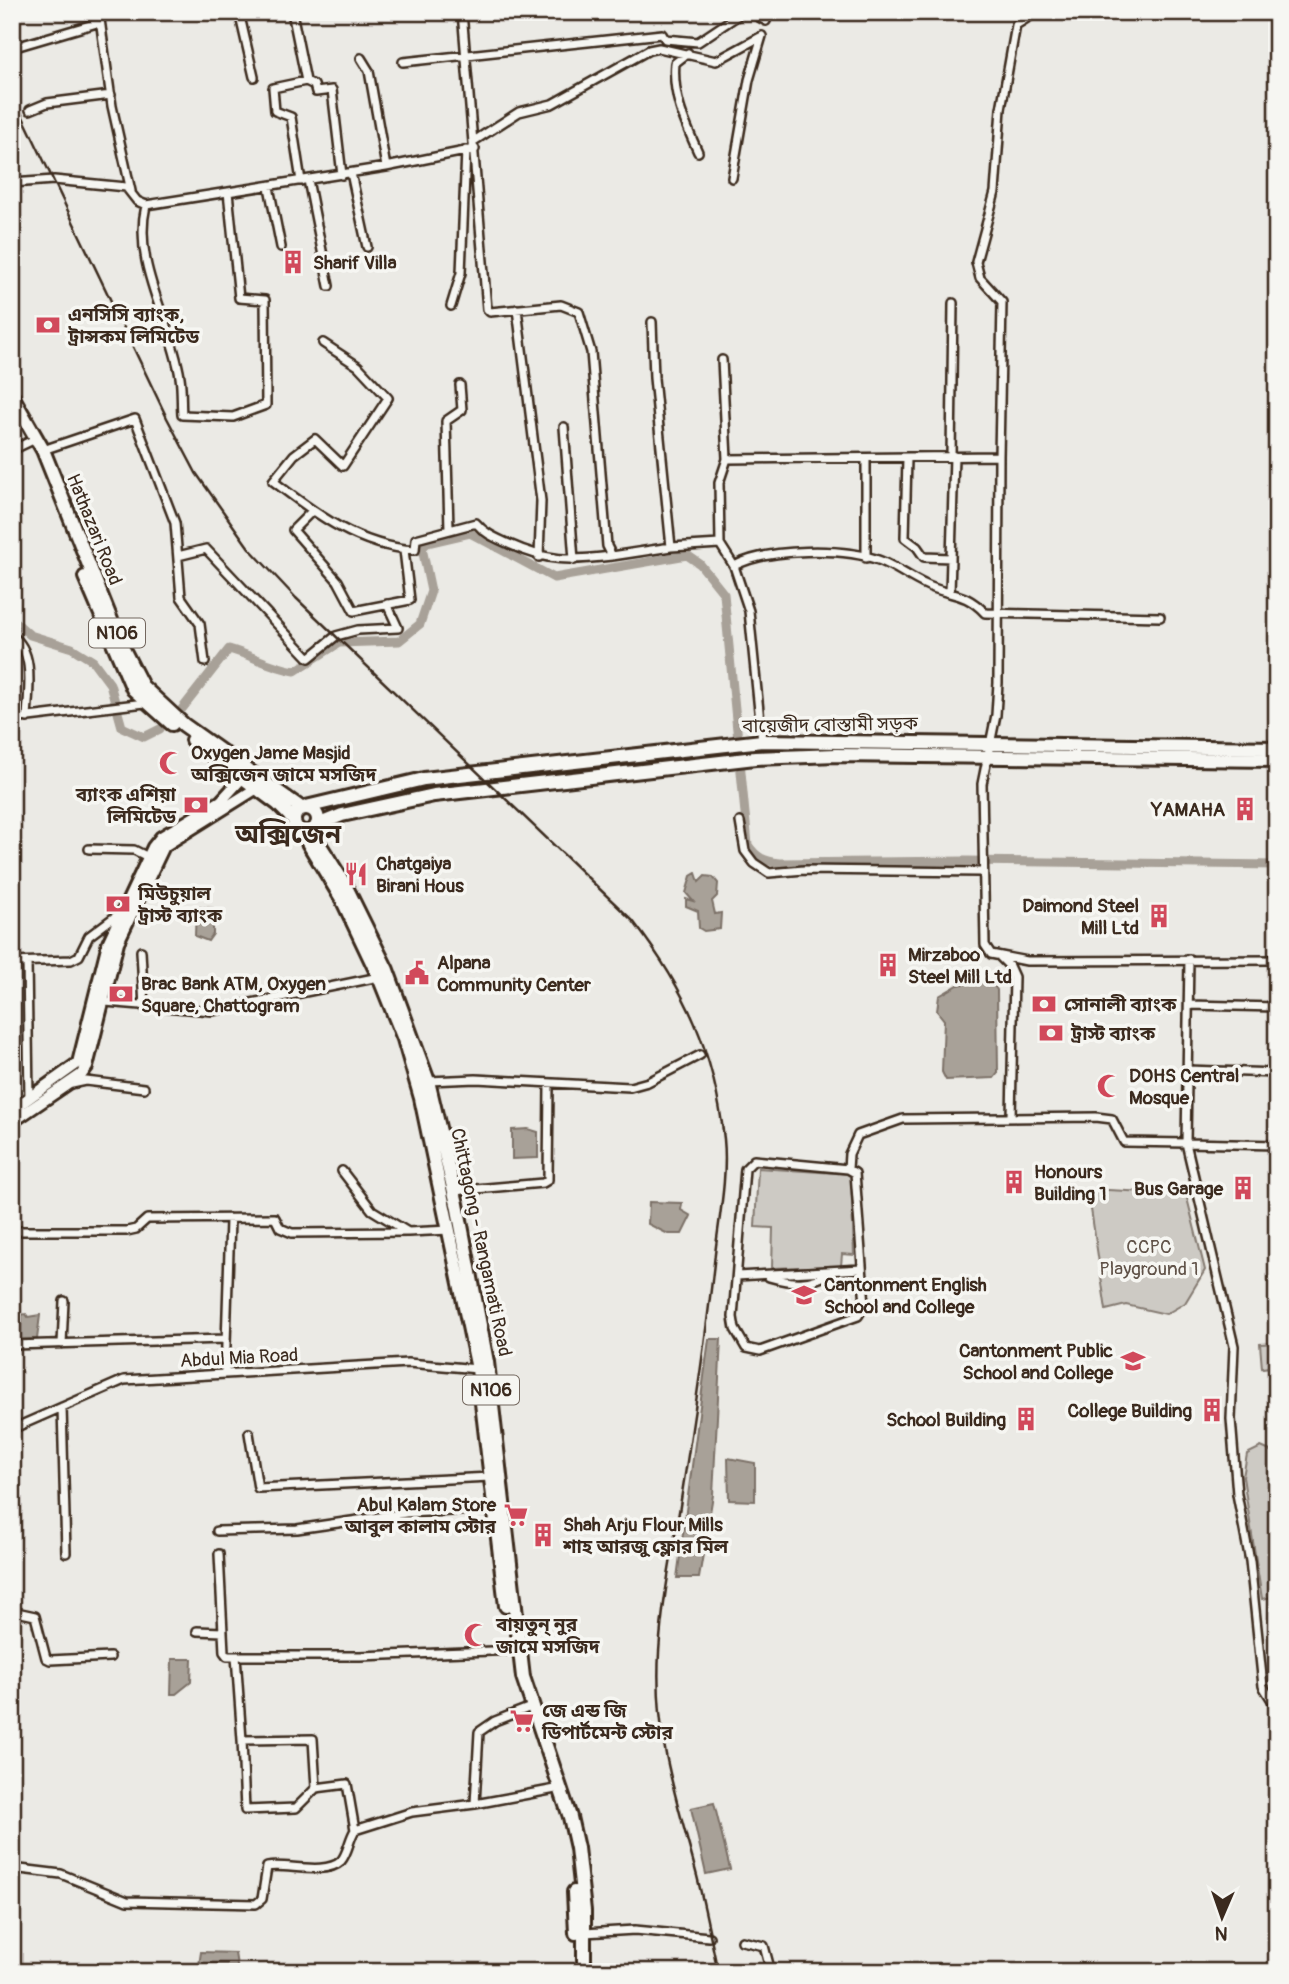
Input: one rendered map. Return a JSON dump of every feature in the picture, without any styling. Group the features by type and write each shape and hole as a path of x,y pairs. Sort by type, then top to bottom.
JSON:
{"main road":[{"name":"Hathazari Road","path":"12,396 43,450 121,645 142,686 184,725 300,811"},
{"name":"Hathazari Road","path":"12,408 31,441 133,690 145,703 242,778 300,811"},
{"name":"বায়েজীদ বোস্তামী সড়ক","path":"300,811 424,779 759,741 992,742 1277,748"},
{"name":"বায়েজীদ বোস্তামী সড়ক","path":"309,829 342,815 434,796 755,758 836,755 1277,760"},
{"path":"12,1110 78,1063 108,943 148,857 161,837 221,801 242,778"},
{"path":"12,1122 87,1067 118,942 164,846 257,788"},
{"name":"N106","path":"300,811 309,829"},
{"name":"N106","path":"300,811 316,813 309,829"},
{"name":"Chittagong - Rangamati Road","path":"309,829 379,977 404,1039 421,1098 451,1230 478,1369 491,1477 500,1509"},
{"name":"Chittagong - Rangamati Road","path":"309,829 345,885 387,970 428,1081 487,1362 515,1650 527,1708 577,1849 584,1933 584,1972"},
{"name":"Chittagong - Rangamati Road","path":"557,1789 572,1867 576,1972"}],"street":[{"path":"99,12 111,94 131,193"},
{"path":"239,12 254,77"},
{"path":"292,12 306,81"},
{"path":"462,12 487,309 490,312 561,305 579,312 591,352 607,546 612,556"},
{"path":"404,62 662,34 665,39 698,43 743,12"},
{"path":"750,12 766,21"},
{"path":"1037,12 1016,25 1001,109 995,192 976,262 980,278 1002,302 998,683 992,742 982,784 981,869 985,945 991,954 1027,961 1277,960"},
{"path":"12,48 97,23 102,27"},
{"path":"12,183 54,180 126,187 146,205 386,167 472,147 519,112 552,104 649,50 659,48 716,61 762,36 749,80 732,178"},
{"path":"688,53 675,63 673,81 680,110 698,152"},
{"path":"360,58 369,71 386,167"},
{"path":"329,286 294,126 291,117 275,111 273,88 306,81 314,85 316,92 332,90 342,175"},
{"path":"30,110 47,103 111,94"},
{"path":"451,306 461,273 472,147"},
{"path":"351,173 367,247"},
{"path":"269,187 281,247"},
{"path":"146,205 142,223 145,255 150,281 180,377 182,415 233,417 266,405 267,324 265,300 239,298 228,192"},
{"path":"950,593 953,303"},
{"path":"517,309 541,501 539,557"},
{"path":"652,322 654,377 671,547"},
{"path":"323,343 358,366 388,398 343,466 315,439 294,455 273,481 354,537 415,551 416,539 476,523 485,533 539,557 574,560 671,547 720,544"},
{"path":"722,360 726,458 719,483 720,544 734,566 749,611 759,741"},
{"path":"449,529 446,421 461,410 460,385"},
{"path":"43,450 135,419 174,523 181,597 200,624 205,662"},
{"path":"565,427 574,560"},
{"path":"12,450 31,441"},
{"path":"726,458 999,456"},
{"path":"866,458 866,558"},
{"path":"907,458 905,538 918,547 923,557 951,558"},
{"path":"313,511 293,530 338,581 354,611 410,600 404,550"},
{"path":"178,556 206,549 309,658 336,636 358,630 398,628 387,604"},
{"path":"734,566 748,558 807,551 866,558 879,560 924,584 971,598 985,613 1160,618"},
{"path":"12,636 21,641 27,655 27,718"},
{"path":"12,719 145,703"},
{"path":"740,822 745,851 754,863 769,873 804,870 981,869"},
{"path":"89,849 134,850 148,857"},
{"path":"12,962 71,960 79,956 89,936 121,912"},
{"path":"141,951 144,1007"},
{"path":"1000,956 1009,965 1014,977 1011,1117"},
{"path":"1189,960 1186,1143 1234,1346 1231,1419 1237,1494 1250,1561 1262,1686 1277,1708"},
{"path":"27,962 29,1098"},
{"path":"105,1002 212,1011 379,977"},
{"path":"1189,1005 1277,1007"},
{"path":"428,1081 476,1079 630,1087 648,1082 700,1055"},
{"path":"1188,1070 1277,1073"},
{"path":"65,1085 86,1081 144,1088"},
{"path":"453,1191 543,1183 548,1180 549,1084"},
{"path":"848,1169 849,1154 858,1135 894,1120 1011,1117 1112,1119 1124,1142 1277,1144"},
{"path":"754,1160 848,1169 856,1176 865,1306 858,1316 760,1351 746,1348 735,1329 747,1163 754,1160"},
{"path":"342,1171 372,1210 408,1232"},
{"path":"12,1231 127,1231 136,1229 147,1219 275,1218 280,1228 292,1233 451,1230"},
{"path":"225,1374 230,1220"},
{"path":"737,1276 862,1269"},
{"path":"62,1344 64,1301"},
{"path":"12,1345 226,1339"},
{"name":"Abdul Mia Road","path":"12,1429 124,1380 408,1363 478,1369"},
{"path":"62,1407 66,1553"},
{"path":"249,1433 258,1488 491,1477"},
{"path":"217,1531 297,1529 406,1513 500,1509"},
{"path":"219,1554 225,1655 360,1656 515,1650"},
{"path":"12,1611 35,1616 46,1658 50,1660 110,1657"},
{"path":"197,1631 223,1632"},
{"path":"12,1868 61,1874 127,1901 256,1904 262,1899 267,1867 306,1869 335,1864 344,1855 355,1830 347,1784 316,1788 296,1808 245,1810 236,1656"},
{"path":"475,1804 479,1732 527,1708"},
{"path":"242,1740 313,1740 316,1788"},
{"path":"355,1830 412,1812 557,1789"},
{"path":"584,1933 635,1930 709,1937"},
{"path":"742,1941 764,1946 771,1972"}],"green space":[{"path":"758,1168 851,1174 854,1255 842,1254 841,1266 772,1268 773,1228 755,1227"},
{"name":"CCPC Playground 1","path":"1088,1189 1186,1194 1205,1270 1185,1303 1166,1314 1126,1305 1106,1310"},
{"path":"1277,1343 1277,1366 1262,1368 1260,1344"},
{"path":"1261,1447 1277,1454 1277,1596 1262,1599 1243,1477 1247,1454"}],"shaded area":[{"path":"696,873 699,882 705,876 713,877 718,883 717,896 712,901 715,914 721,913 720,929 704,931 699,928 698,911 686,906 686,899 693,901 686,893 691,876"},
{"path":"196,907 213,908 213,934 208,941 195,936"},
{"path":"983,980 992,983 997,990 998,1073 994,1078 946,1080 942,1072 944,1020 937,1011 939,996 958,985"},
{"path":"528,1129 538,1132 538,1158 512,1159 512,1130"},
{"path":"649,1202 682,1203 681,1210 691,1216 682,1234 668,1234 648,1224"},
{"path":"26,1314 28,1317 40,1315 37,1339 12,1340 12,1316"},
{"path":"709,1339 721,1339 713,1495 699,1578 677,1578"},
{"path":"728,1458 755,1463 755,1501 729,1500"},
{"path":"172,1659 192,1659 191,1682 176,1694 171,1694"},
{"path":"714,1803 730,1869 706,1874 691,1808"},
{"path":"201,1952 235,1953 238,1972 198,1972"}],"waterway":[{"path":"182,709 229,649 295,671 339,643 399,641 420,624 431,591 422,548 427,543 470,533 554,578 687,555 700,564 724,594 748,845 761,858 780,863 965,861 1277,865"},
{"path":"12,619 30,635 72,648 93,661 110,684 122,727 144,737 160,729"}],"railway":[{"path":"12,94 167,418 196,473 249,548 296,598 633,921 668,972 695,1023 705,1050 719,1107 725,1154 724,1185 707,1324 662,1615 658,1683 668,1766 700,1888 718,1972"}],"place":[{"name":"Sharif Villa","path":"293,262"},
{"name":"এনসিসি ব্যাংক, ট্রান্সকম লিমিটেড","path":"48,325"},
{"name":"Oxygen Jame Masjid অক্সিজেন জামে মসজিদ","path":"171,763"},
{"name":"ব্যাংক এশিয়া লিমিটেড","path":"196,805"},
{"name":"YAMAHA","path":"1245,809"},
{"name":"Chatgaiya Birani Hous","path":"356,874"},
{"name":"মিউচুয়াল ট্রাস্ট ব্যাংক","path":"118,904"},
{"name":"Daimond Steel Mill Ltd","path":"1159,916"},
{"name":"Mirzaboo Steel Mill Ltd","path":"888,965"},
{"name":"Alpana Community Center","path":"417,973"},
{"name":"Brac Bank ATM, Oxygen Square, Chattogram","path":"121,994"},
{"name":"সোনালী ব্যাংক","path":"1044,1004"},
{"name":"ট্রাস্ট ব্যাংক","path":"1051,1033"},
{"name":"DOHS Central Mosque","path":"1109,1086"},
{"name":"Honours Building 1","path":"1014,1182"},
{"name":"Bus Garage","path":"1243,1188"},
{"name":"Cantonment English School and College","path":"804,1295"},
{"name":"Cantonment Public School and College","path":"1133,1361"},
{"name":"College Building","path":"1212,1410"},
{"name":"School Building","path":"1026,1419"},
{"name":"Abul Kalam Store আবুল কালাম স্টোর","path":"516,1515"},
{"name":"Shah Arju Flour Mills শাহ আরজু ফ্লোর মিল","path":"543,1535"},
{"name":"বায়তুন্ নুর জামে মসজিদ","path":"476,1635"},
{"name":"জে এন্ড জি ডিপার্টমেন্ট স্টোর","path":"522,1721"}],"district":[{"name":"অক্সিজেন","path":"288,834"}]}
